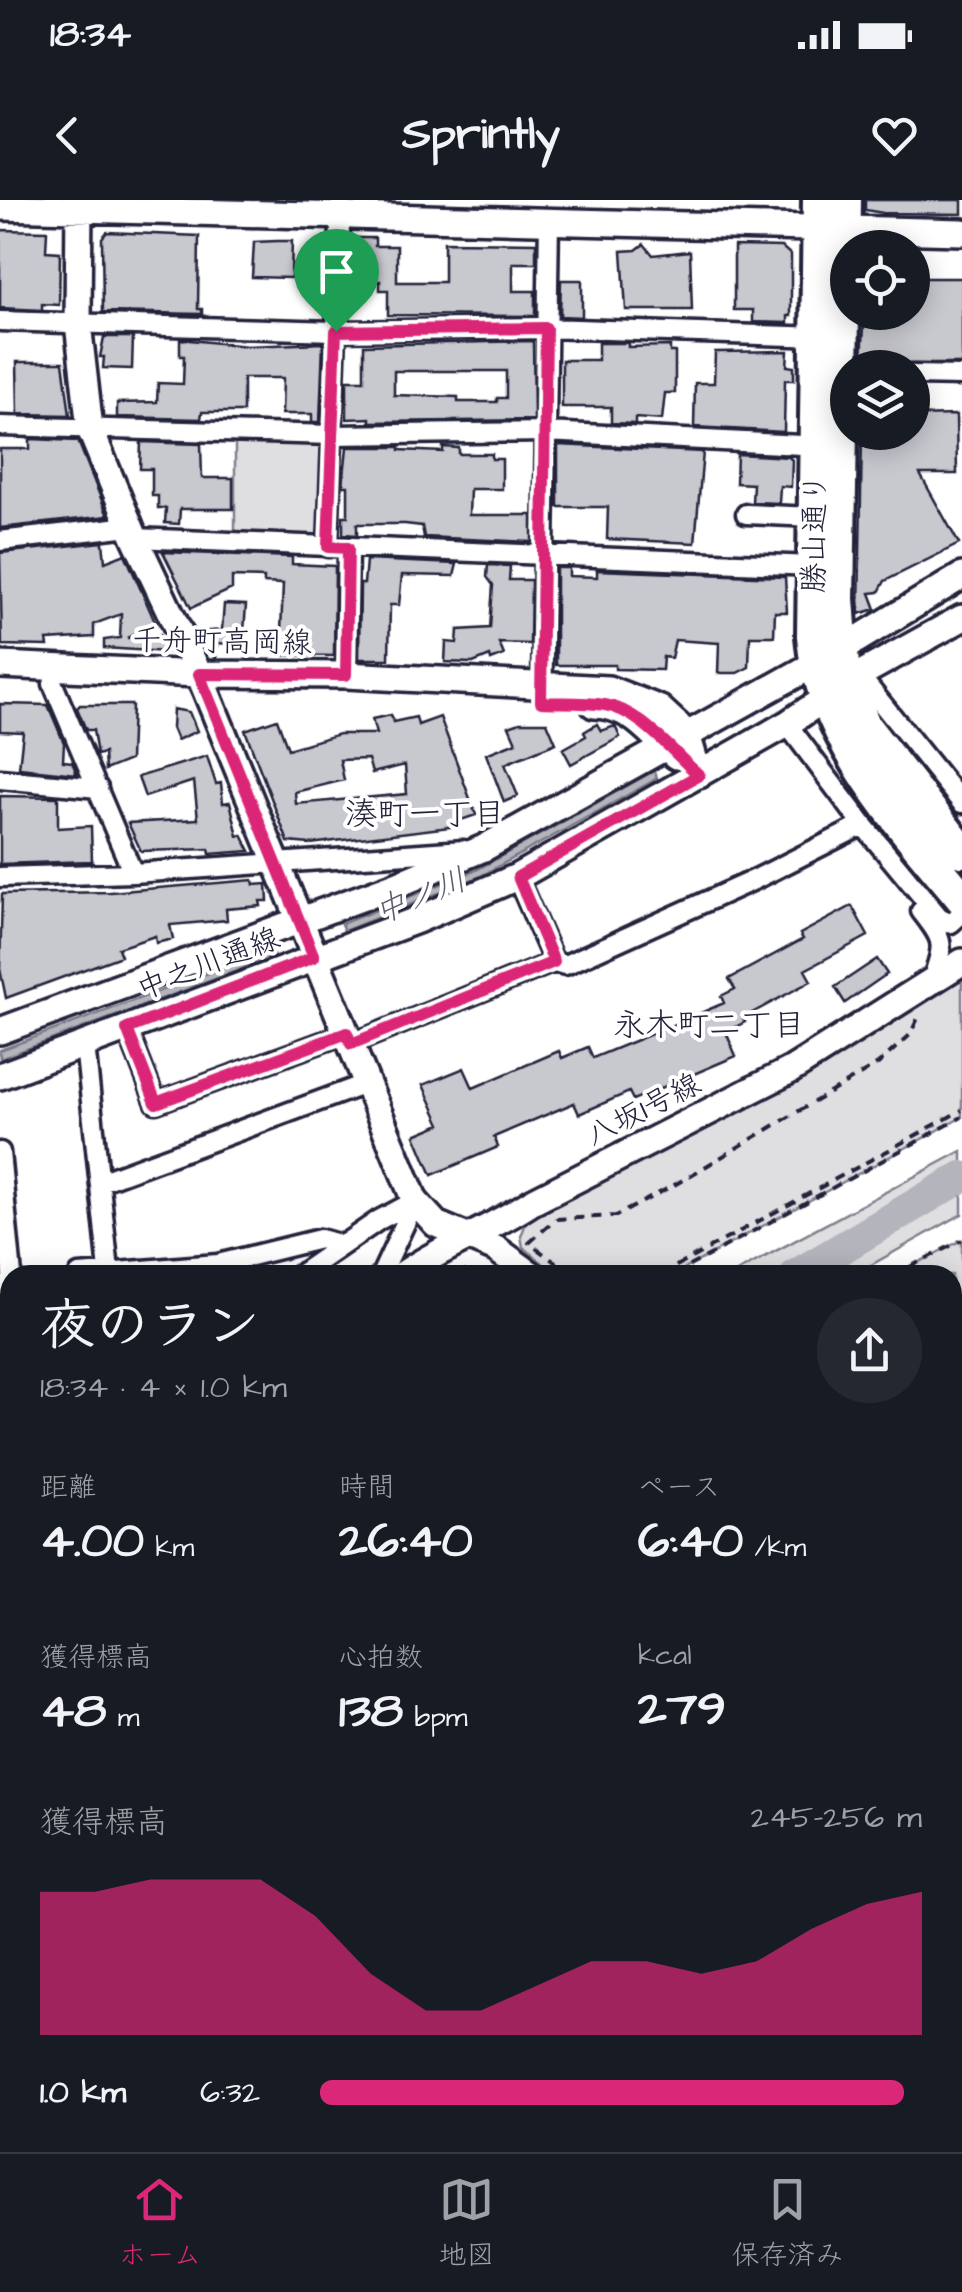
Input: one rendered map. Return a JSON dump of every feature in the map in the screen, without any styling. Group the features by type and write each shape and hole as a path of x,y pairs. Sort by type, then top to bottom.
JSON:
{"highway":[{"name":"勝山通り","path":"832,215 832,350"},
{"name":"勝山通り","path":"830,436 814,517 813,566 848,746 938,822"},
{"name":"勝山通り","path":"829,446 837,674"},
{"path":"938,822 962,850"},
{"path":"938,822 962,898"}],"street":[{"path":"0,207 79,204 340,208 550,219 576,212 832,215 962,232"},
{"path":"79,204 78,324 90,429 132,532 201,681 415,1202 436,1224 530,1265"},
{"path":"328,547 340,208"},
{"path":"541,694 550,219"},
{"path":"0,320 336,331 546,328 830,337"},
{"path":"930,375 962,376"},
{"path":"0,426 334,435 546,432 829,446"},
{"path":"746,514 814,517"},
{"path":"0,541 132,532 348,548 543,552 813,566"},
{"path":"346,683 348,548"},
{"name":"中之川通線","path":"0,1076 418,920 518,877 787,724 837,674 962,576"},
{"name":"中之川通線","path":"2,1025 300,919 484,848 676,741 962,618"},
{"name":"千舟町高岡線","path":"0,665 49,676"},
{"path":"837,674 954,779 938,822"},
{"path":"49,676 133,873"},
{"name":"千舟町高岡線","path":"0,682 49,676 346,683 541,694 608,689 660,709 676,741"},
{"path":"787,724 939,917 951,923 962,913"},
{"path":"676,741 699,775"},
{"path":"0,779 98,788"},
{"path":"127,1029 156,1103 349,1039 554,962 565,965 756,879 863,825"},
{"path":"0,877 133,873 484,848"},
{"path":"518,877 554,962"},
{"path":"917,890 918,908 941,933 943,942 932,981"},
{"name":"八坂1号線","path":"416,1265 791,1070 962,962"},
{"path":"85,1045 108,1265"},
{"path":"100,1182 368,1083"},
{"path":"0,1152 11,1265"},
{"path":"313,1265 415,1202"},
{"path":"385,1265 415,1202"},
{"path":"202,1265 320,1239 341,1245"}],"path":[{"path":"559,1265 529,1243 556,1219 616,1216 676,1184 878,1064 910,1035 918,1017"},
{"path":"679,1265 962,1114"},
{"path":"691,1265 962,1114"},
{"path":"520,1236 532,1265"},
{"path":"913,1265 962,1240"}],"shaded area":[{"path":"235,442 319,444 323,449 320,533 315,538 235,534"},
{"path":"962,975 962,1117 691,1265 545,1265 523,1247 521,1236 526,1223 538,1212 839,1053"},
{"path":"962,1151 962,1214 871,1265 750,1265"},
{"path":"962,1240 962,1265 913,1265"}],"water":[{"name":"中ノ川","path":"654,771 657,778 651,782 479,877 344,931 341,924 476,870"},
{"path":"271,950 274,957 0,1059 0,1050"}],"building":[{"path":"865,200 962,200 962,214 883,213 865,210"},
{"path":"0,230 47,231 46,251 60,252 59,305 42,304 42,310 0,308"},
{"path":"107,232 199,236 198,309 202,309 202,314 103,312 102,238"},
{"path":"356,238 375,238 375,246 397,246 397,282 444,282 444,242 536,243 536,263 513,263 513,291 535,291 535,316 388,315 388,290 380,290 380,281 350,281 352,242"},
{"path":"292,241 291,278 252,277 254,242"},
{"path":"644,244 653,255 690,251 692,310 626,310 622,251 636,250"},
{"path":"734,246 782,247 791,255 788,323 753,322 753,310 734,310"},
{"path":"930,278 962,278 962,364 930,364 930,350 862,350 864,330 930,330"},
{"path":"561,280 582,280 582,317 560,316"},
{"path":"104,337 133,337 132,369 103,368 104,357 100,357"},
{"path":"180,339 247,346 323,343 320,422 312,422 312,414 282,414 283,378 243,378 243,412 202,412 201,419 117,417 117,403 157,402 158,383 183,384"},
{"path":"533,341 534,420 347,419 347,380 364,380 364,345","holes":["394,371 506,371 506,398 497,398 497,402 394,395"]},
{"path":"598,343 670,346 670,352 675,352 675,393 665,393 662,420 635,418 635,424 611,423 611,407 562,407 562,360 598,360"},
{"path":"788,351 787,366 794,367 794,380 785,380 784,432 694,427 695,383 714,383 715,352"},
{"path":"17,362 63,362 70,415 18,414"},
{"path":"956,415 957,474 920,474 959,544 885,581 879,592 870,593 876,609 859,614 862,450 930,450 930,416"},
{"path":"30,439 78,441 108,516 0,528 0,449 30,449"},
{"path":"141,442 201,444 202,478 233,478 233,509 180,509 179,524 165,523 166,508 158,508 158,496 152,496 152,469 140,469"},
{"path":"558,445 703,452 695,543 607,539 608,507 558,507"},
{"path":"347,447 443,452 443,447 459,448 459,454 492,454 492,459 502,459 502,489 470,489 469,515 532,515 532,542 424,537 422,526 405,524 357,524 357,535 343,534 343,516 348,516 348,486 343,486"},
{"path":"737,454 792,460 791,487 780,486 779,503 752,502 753,484 736,483"},
{"path":"103,542 105,562 125,554 156,624 127,638 160,635 167,652 104,648 104,640 120,638 121,614 94,624 94,637 47,640 48,646 2,645 0,553"},
{"path":"163,552 292,557 292,564 335,566 334,656 280,655 283,584 264,583 264,578 232,577 232,589 191,608"},
{"path":"366,560 457,564 454,576 402,575 399,605 390,605 389,659 359,659 360,584 364,584"},
{"path":"488,565 510,566 509,580 531,580 530,644 499,643 504,655 491,660 490,656 473,663 445,662 446,642 457,643 458,630 490,628 493,585 487,577"},
{"path":"556,568 569,568 569,576 597,577 597,570 785,577 787,612 775,612 774,636 750,636 749,667 737,673 718,673 719,643 675,640 671,658 663,657 662,670 556,665"},
{"path":"224,604 246,605 243,645 217,643 216,658 206,650 197,632 222,630"},
{"path":"0,704 48,705 64,743 63,761 72,762 77,774 19,768 23,732 0,731"},
{"path":"132,705 130,760 105,770 104,753 97,755 93,730 86,730 77,708"},
{"path":"173,709 189,712 197,731 177,740 172,728"},
{"path":"391,715 393,722 416,717 418,725 440,717 476,815 449,824 450,827 310,844 288,842 245,730 277,719 288,749 339,734 376,734 372,719","holes":["368,759 372,773 405,765 407,794 296,804 295,792 344,780 340,760"]},
{"path":"547,722 556,743 505,764 518,796 504,802 486,754 516,742 509,726"},
{"path":"597,724 601,731 615,726 620,737 571,764 563,749 586,736 584,732"},
{"path":"207,756 216,784 221,783 223,803 230,802 238,836 242,835 250,851 141,851 128,823 198,819 194,781 145,797 138,777"},
{"path":"0,796 58,797 58,828 91,826 92,861 0,864"},
{"path":"253,880 254,885 267,884 268,901 260,901 261,906 226,909 227,920 170,925 173,939 156,943 155,936 118,948 121,956 6,998 0,969 2,894 110,892"},
{"path":"852,906 868,936 805,970 811,981 743,1018 745,1022 726,1032 736,1056 633,1100 629,1092 579,1114 574,1103 494,1137 498,1147 432,1175 415,1135 441,1124 423,1085 464,1068 473,1088 559,1051 562,1058 588,1047 593,1058 649,1035 724,1003 721,996 735,989 729,979 803,939 800,934"},
{"path":"877,959 887,974 845,1003 835,987"}],"waterway":[{"path":"813,1265 962,1177"}],"district":[{"name":"湊町一丁目","path":"425,813"},
{"name":"永木町二丁目","path":"709,1024"}],"route":[{"path":"546,328 541,702 606,705 625,711 699,775 518,877 554,962 351,1044 347,1033 156,1103 127,1029 314,957 199,674 346,675 348,548 328,547 336,331 546,328"}]}
